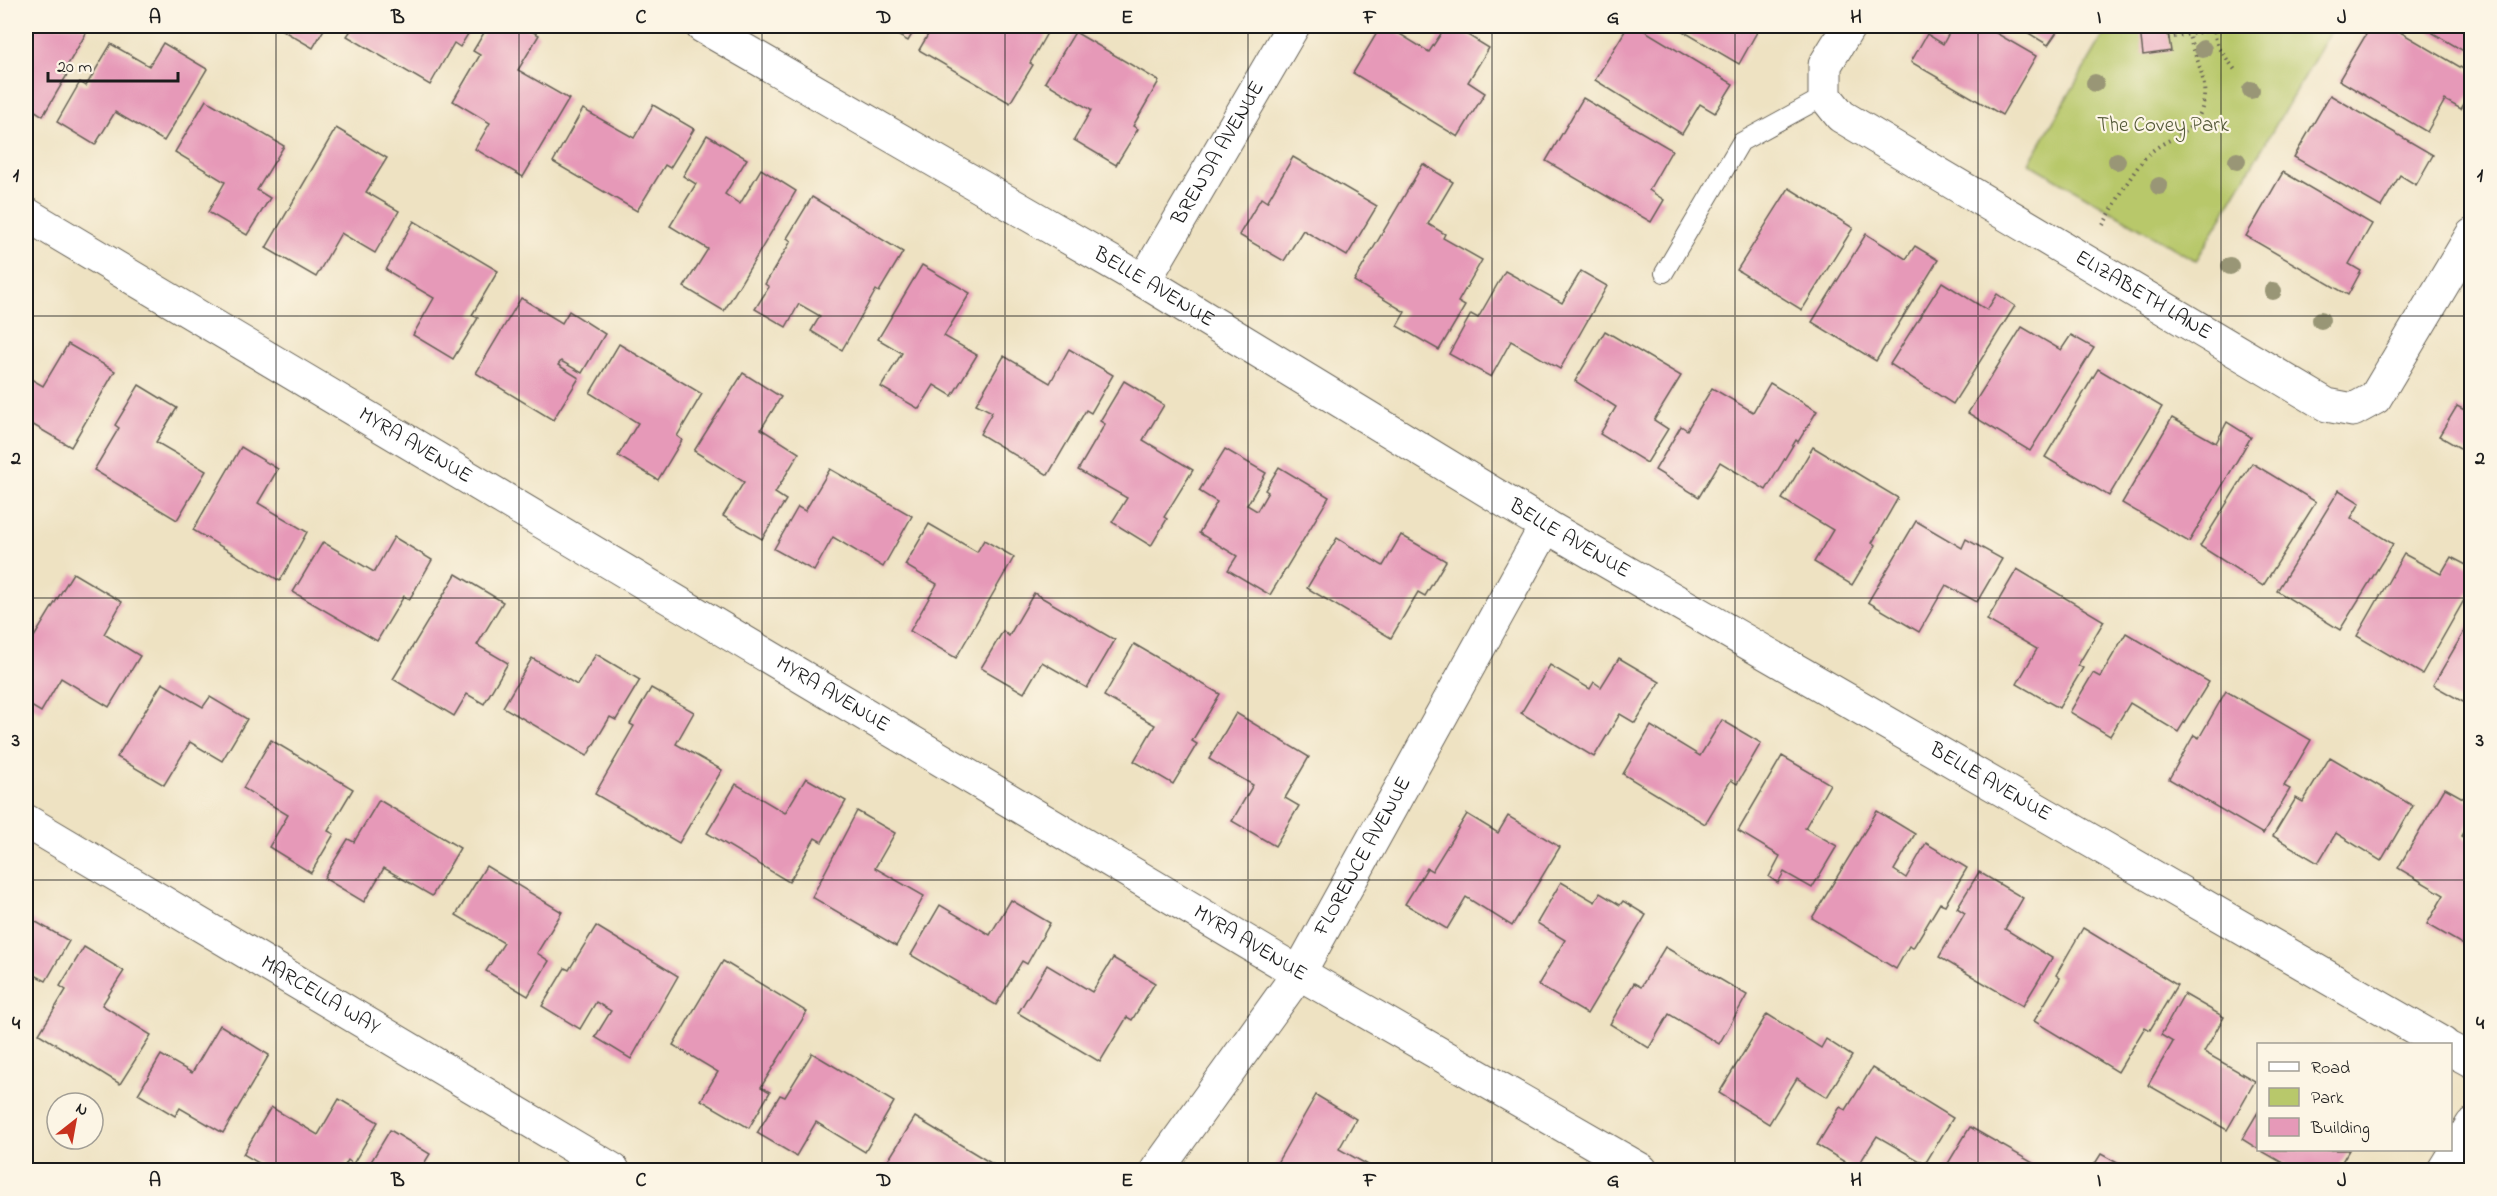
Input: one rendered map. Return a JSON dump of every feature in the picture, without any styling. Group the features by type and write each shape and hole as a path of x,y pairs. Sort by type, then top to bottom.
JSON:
{"street":[{"name":"BELLE AVENUE","path":"702,26 1144,281 1546,526 2441,1043"},
{"name":"BRENDA AVENUE","path":"1144,281 1293,26"},
{"path":"1825,96 1826,65 1849,26"},
{"name":"ELIZABETH LANE","path":"1825,96 1841,116 2327,405 2353,410 2375,398 2472,235"},
{"name":"MYRA AVENUE","path":"26,214 1299,974 1641,1170"},
{"name":"FLORENCE AVENUE","path":"1157,1170 1299,974 1546,526"},
{"name":"MARCELLA WAY","path":"26,821 613,1170"},
{"path":"2452,1050 2472,1061"},
{"path":"2444,1170 2472,1125"}],"lane":[{"path":"1664,273 1741,142 1825,96"}],"path":[{"path":"2083,260 2145,158 2157,147 2186,133 2200,110 2204,97 2203,81 2187,26"},
{"path":"2168,38 2212,28 2218,47 2235,70"}],"green space":[{"name":"The Covey Park","path":"2109,26 2334,26 2196,261 2029,163"}],"building":[{"path":"26,26 80,26 88,30 63,73 67,75 43,116 26,105"},
{"path":"275,26 326,26 313,48"},
{"path":"354,26 473,26 460,47 454,43 430,85 347,36"},
{"path":"488,26 522,26 539,35 518,70 569,99 523,177 475,149 490,123 453,101 480,55 473,51"},
{"path":"881,26 917,26 908,41"},
{"path":"933,26 1051,26 1030,63 1033,65 1010,103 919,50"},
{"path":"1381,26 1387,26 1429,52 1446,26 1453,26 1489,48 1468,82 1485,93 1458,137 1353,73"},
{"path":"1628,26 1637,26 1733,84 1715,113 1700,104 1682,134 1595,80"},
{"path":"1674,26 1747,26 1757,32 1739,64"},
{"path":"1953,26 1984,26 2036,56 2002,115 1911,62 1927,34 1943,44"},
{"path":"2017,26 2061,26 2048,45"},
{"path":"2167,26 2171,51 2143,55 2140,29"},
{"path":"2371,26 2390,26 2472,74 2472,91 2461,109 2445,100 2427,132 2339,80"},
{"path":"2421,26 2472,26 2472,46 2467,53"},
{"path":"1075,32 1159,81 1133,126 1138,129 1116,165 1074,140 1091,110 1045,82"},
{"path":"163,43 207,69 164,141 115,112 95,145 57,122 80,82 86,86 111,44 149,66"},
{"path":"2330,95 2433,155 2416,185 2400,175 2381,207 2294,157"},
{"path":"1583,98 1672,150 1649,190 1664,200 1651,222 1546,161"},
{"path":"206,100 284,146 257,190 270,198 247,235 208,212 225,182 175,152"},
{"path":"653,105 694,129 670,168 665,165 637,211 553,162 583,109 634,138"},
{"path":"336,128 387,158 366,192 399,211 375,253 341,233 316,277 266,248"},
{"path":"707,135 747,159 725,194 740,204 761,169 796,191 724,311 684,287 708,249 670,226 696,184 683,176"},
{"path":"1293,157 1377,206 1347,256 1303,230 1284,261 1239,235 1261,198 1267,202"},
{"path":"1423,164 1453,182 1428,224 1445,234 1443,238 1482,260 1458,302 1465,306 1439,350 1397,326 1405,312 1354,281"},
{"path":"2283,172 2372,224 2349,264 2361,271 2348,295 2246,236"},
{"path":"1789,188 1853,228 1802,310 1737,270"},
{"path":"812,197 903,252 879,292 876,290 842,350 811,331 820,316 799,304 786,327 755,309 769,287 765,284 791,241 787,238"},
{"path":"414,221 498,271 472,315 478,318 453,359 413,335 434,298 386,270"},
{"path":"1866,234 1906,259 1915,246 1938,260 1876,361 1812,322"},
{"path":"922,265 970,293 944,336 977,355 952,396 934,385 919,409 881,387 902,353 878,339"},
{"path":"1505,271 1562,303 1581,271 1607,286 1560,369 1511,341 1491,377 1449,354 1471,314 1478,318"},
{"path":"1942,282 1987,310 1997,294 2015,306 1953,404 1890,364"},
{"path":"521,298 562,323 569,311 605,334 582,373 561,361 558,365 579,378 553,420 476,373"},
{"path":"2022,327 2061,350 2071,335 2094,348 2030,451 1968,413"},
{"path":"1605,331 1681,376 1654,420 1668,429 1647,463 1600,434 1616,407 1575,381"},
{"path":"68,344 115,371 71,447 30,423 26,427 26,376 43,386"},
{"path":"619,344 702,394 677,436 682,440 658,480 618,456 638,423 590,393"},
{"path":"1069,349 1113,375 1091,413 1086,410 1048,475 980,434 992,412 976,404 1004,356 1050,383"},
{"path":"2098,369 2162,407 2109,496 2045,457"},
{"path":"743,373 781,397 761,429 799,453 775,493 786,500 762,539 723,516 744,482 694,451"},
{"path":"1124,381 1164,405 1143,440 1193,470 1164,517 1167,519 1151,546 1112,522 1127,498 1078,470 1105,424 1100,421"},
{"path":"1770,383 1817,411 1798,442 1796,440 1766,490 1720,462 1699,497 1655,470 1681,426 1687,430 1712,388 1753,412"},
{"path":"139,385 177,408 156,442 206,471 177,520 94,470 119,428 115,425"},
{"path":"2457,406 2472,414 2472,455 2439,436"},
{"path":"2172,418 2216,443 2227,422 2251,437 2189,542 2122,503"},
{"path":"241,447 278,469 258,503 307,532 280,581 193,530"},
{"path":"1813,447 1898,498 1872,543 1876,545 1852,585 1814,562 1833,530 1782,499"},
{"path":"1225,449 1266,473 1247,505 1257,511 1268,492 1265,490 1279,467 1329,497 1270,595 1228,570 1237,556 1199,533 1217,502 1199,491"},
{"path":"2252,463 2316,502 2263,586 2200,546"},
{"path":"830,469 912,516 883,567 833,537 814,571 774,549 798,507 805,511"},
{"path":"2339,490 2360,503 2351,518 2393,544 2340,630 2277,591"},
{"path":"1916,521 1962,548 1966,539 2002,559 1977,602 1946,585 1919,632 1868,602"},
{"path":"929,524 977,552 984,540 1014,557 956,658 910,631 937,584 905,565"},
{"path":"1401,535 1446,561 1425,596 1418,592 1391,638 1307,588 1337,538 1383,566"},
{"path":"394,537 432,560 409,600 404,596 377,641 293,592 323,542 374,572"},
{"path":"2404,554 2441,574 2451,557 2472,568 2472,586 2422,674 2357,636"},
{"path":"2017,569 2104,621 2078,665 2083,668 2059,708 2017,684 2037,649 1987,620"},
{"path":"73,573 122,602 104,634 140,656 109,707 61,678 41,712 26,703 26,650"},
{"path":"456,574 503,602 477,645 508,663 484,704 467,694 454,716 393,679"},
{"path":"26,590 31,593 26,603"},
{"path":"1034,593 1115,640 1087,688 1042,662 1024,693 981,668 1003,631 1009,636"},
{"path":"2472,618 2472,707 2433,685"},
{"path":"2126,633 2209,682 2178,732 2130,703 2110,736 2070,712 2093,673 2100,677"},
{"path":"1134,644 1220,694 1192,741 1197,744 1173,784 1134,761 1155,725 1104,696"},
{"path":"596,654 640,680 616,720 610,717 587,756 503,707 532,658 577,685"},
{"path":"1619,658 1660,682 1635,723 1620,714 1594,757 1521,713 1550,665 1590,689 1594,682 1601,687"},
{"path":"162,683 203,707 210,697 247,719 222,761 190,742 164,785 117,757"},
{"path":"651,688 694,712 676,744 722,770 679,843 595,794 634,726 630,724"},
{"path":"2226,691 2311,740 2284,786 2290,789 2263,834 2169,779 2194,735 2199,738"},
{"path":"1236,713 1309,757 1285,798 1299,806 1275,846 1232,821 1253,785 1209,759"},
{"path":"1722,720 1761,743 1737,784 1731,780 1705,824 1623,774 1651,726 1700,756"},
{"path":"271,740 353,789 328,831 334,834 311,873 269,847 288,815 243,788"},
{"path":"1782,756 1830,784 1805,828 1837,846 1812,888 1784,872 1778,883 1769,877 1780,856 1738,831"},
{"path":"2330,757 2413,806 2381,861 2336,833 2318,863 2273,836 2296,798 2303,802"},
{"path":"806,778 846,801 822,842 815,838 789,882 707,833 736,784 785,813"},
{"path":"2445,788 2472,803 2472,817 2461,836 2472,842 2472,940 2467,947 2427,924 2444,895 2398,868"},
{"path":"379,800 460,848 432,896 384,868 364,902 324,878 348,839 354,842"},
{"path":"857,811 895,833 875,868 924,896 896,946 812,897"},
{"path":"1877,811 1915,834 1894,870 1906,878 1926,843 1967,868 1945,905 1940,903 1913,948 1909,946 1896,969 1812,918"},
{"path":"1467,814 1498,833 1508,816 1560,847 1512,926 1466,897 1447,929 1405,904 1427,868 1432,871"},
{"path":"486,866 562,912 537,953 549,961 528,996 486,971 504,943 456,915"},
{"path":"1979,872 2023,898 2005,929 2052,958 2023,1006 1939,957 1965,913 1957,908"},
{"path":"1561,882 1595,902 1600,893 1620,905 1623,901 1646,915 1587,1014 1538,985 1565,940 1537,923"},
{"path":"1011,900 1050,923 1027,964 1022,961 996,1005 911,955 940,905 990,935"},
{"path":"31,919 69,941 46,981 33,974 26,986 26,928"},
{"path":"596,926 678,976 631,1059 595,1037 611,1011 596,1002 580,1029 542,1006 565,968 569,970"},
{"path":"2083,928 2177,985 2150,1030 2145,1027 2118,1072 2034,1021 2060,978 2056,975"},
{"path":"84,947 124,971 102,1005 151,1035 120,1084 39,1034 66,990 60,986"},
{"path":"1665,947 1747,995 1719,1044 1669,1014 1649,1048 1610,1024 1634,983 1641,987"},
{"path":"1113,958 1155,983 1132,1020 1127,1017 1100,1062 1018,1013 1047,965 1092,992"},
{"path":"723,961 807,1012 761,1087 770,1092 749,1128 701,1100 718,1072 673,1045"},
{"path":"2184,994 2224,1017 2204,1052 2255,1081 2227,1130 2148,1085 2173,1042 2161,1035"},
{"path":"1767,1014 1821,1048 1826,1039 1852,1056 1827,1097 1797,1078 1769,1124 1719,1093"},
{"path":"220,1025 269,1055 223,1133 180,1108 175,1116 138,1094 161,1055 192,1073"},
{"path":"812,1053 894,1102 865,1152 816,1122 796,1156 757,1133 780,1095 785,1097"},
{"path":"1872,1068 1953,1118 1925,1164 1877,1136 1856,1169 1817,1145 1840,1107 1846,1110"},
{"path":"1316,1095 1356,1119 1339,1149 1377,1170 1273,1170"},
{"path":"339,1099 378,1122 353,1164 348,1160 342,1170 271,1170 243,1154 271,1107 318,1135"},
{"path":"2257,1114 2257,1148 2242,1139"},
{"path":"915,1117 999,1168 997,1170 890,1170 884,1167"},
{"path":"1970,1127 2045,1170 1944,1170"},
{"path":"390,1130 430,1154 420,1170 366,1170"},
{"path":"2262,1151 2348,1151 2337,1170 2295,1170"},
{"path":"2101,1154 2130,1170 2091,1170"}]}
